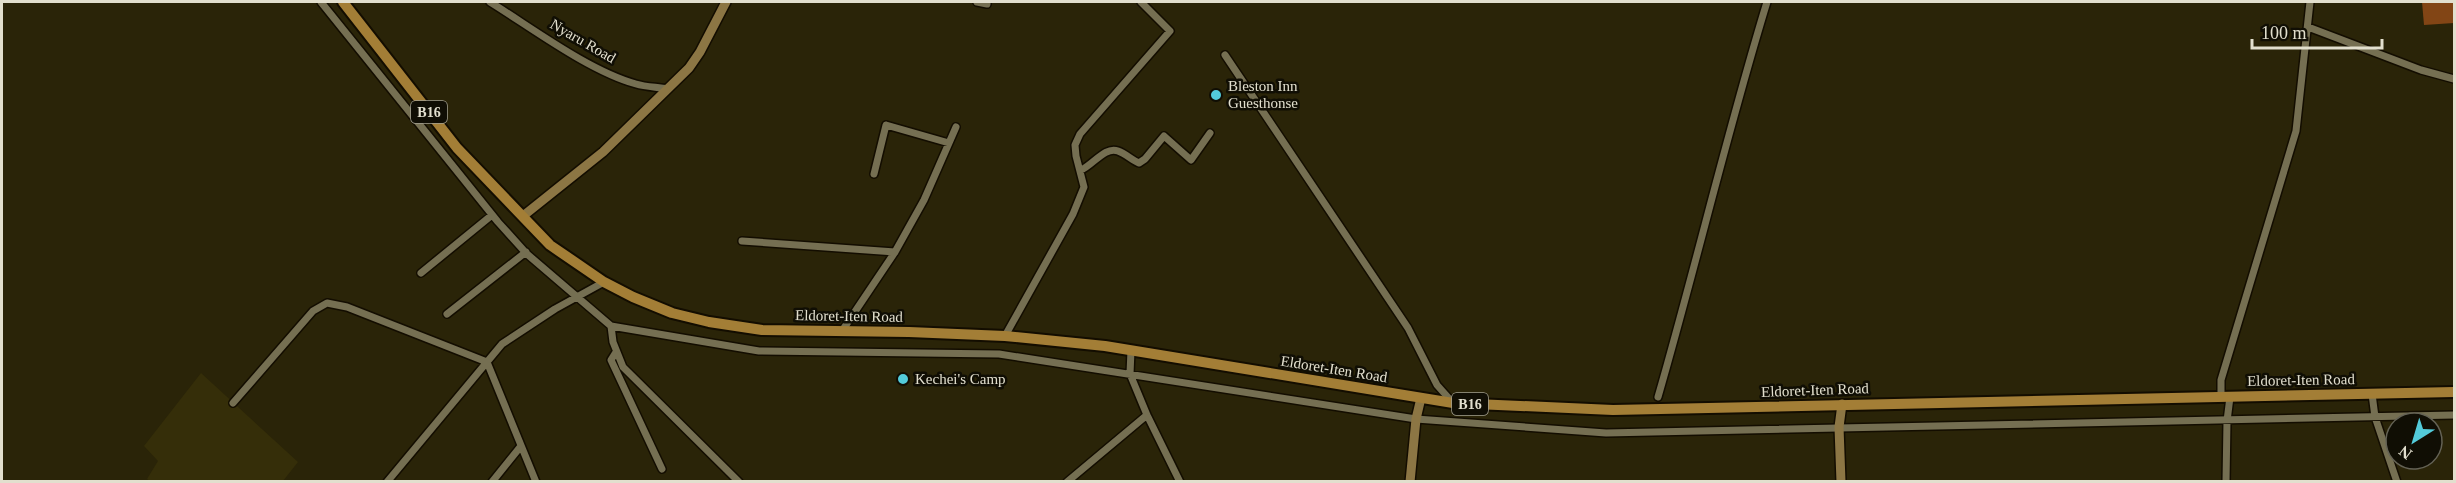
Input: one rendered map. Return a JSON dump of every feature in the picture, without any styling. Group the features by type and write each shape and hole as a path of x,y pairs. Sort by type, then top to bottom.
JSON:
{"main road":[{"path":"523,216 603,152 689,68 726,2"},
{"name":"Eldoret-Iten Road","path":"345,4 457,148 550,245 604,282 633,297 672,313 709,322 762,330 1005,336 1131,350 1453,403 1613,410 2454,392"},
{"path":"1410,482 1416,418 1421,398"},
{"path":"1841,482 1839,427 1842,404"}],"street":[{"path":"321,2 492,215 526,252 611,326 759,351 999,354 1416,418 1606,434 2454,415"},
{"name":"Nyaru Road","path":"490,2 567,50 618,78 638,85 668,89"},
{"path":"977,2 987,4"},
{"path":"1005,336 1073,214 1084,187 1075,145 1080,134 1170,31 1141,2"},
{"path":"1658,397 1725,144 1737,110 1748,62 1767,2"},
{"path":"2226,482 2226,397 2221,380 2296,131 2310,2"},
{"path":"335,18 345,4"},
{"path":"2308,27 2421,70 2454,79"},
{"path":"1225,55 1408,328 1437,385 1453,403"},
{"path":"874,174 886,125 949,143"},
{"path":"842,331 895,252 924,200 956,126"},
{"path":"1081,170 1092,165 1110,150 1117,150 1139,163 1145,159 1164,135 1191,160 1210,133"},
{"path":"421,273 492,215"},
{"path":"742,241 895,252"},
{"path":"447,314 526,252"},
{"path":"387,482 502,344 518,332 604,282"},
{"path":"233,403 313,311 327,303 347,307 487,362 536,482"},
{"path":"611,326 616,352 623,367 739,482"},
{"path":"1131,350 1131,374 1147,415 1180,482"},
{"path":"616,352 611,360 662,469"},
{"path":"2372,394 2375,417 2397,482"},
{"path":"1067,482 1147,415"},
{"path":"492,482 521,446"}],"shaded area":[{"path":"2422,2 2454,2 2454,23 2424,25"},
{"path":"201,373 298,462 283,481 150,481 147,479 158,461 144,446"}],"place":[{"name":"Bleston Inn Guesthonse","path":"1216,95"},
{"name":"Kechei's Camp","path":"903,379"}]}
